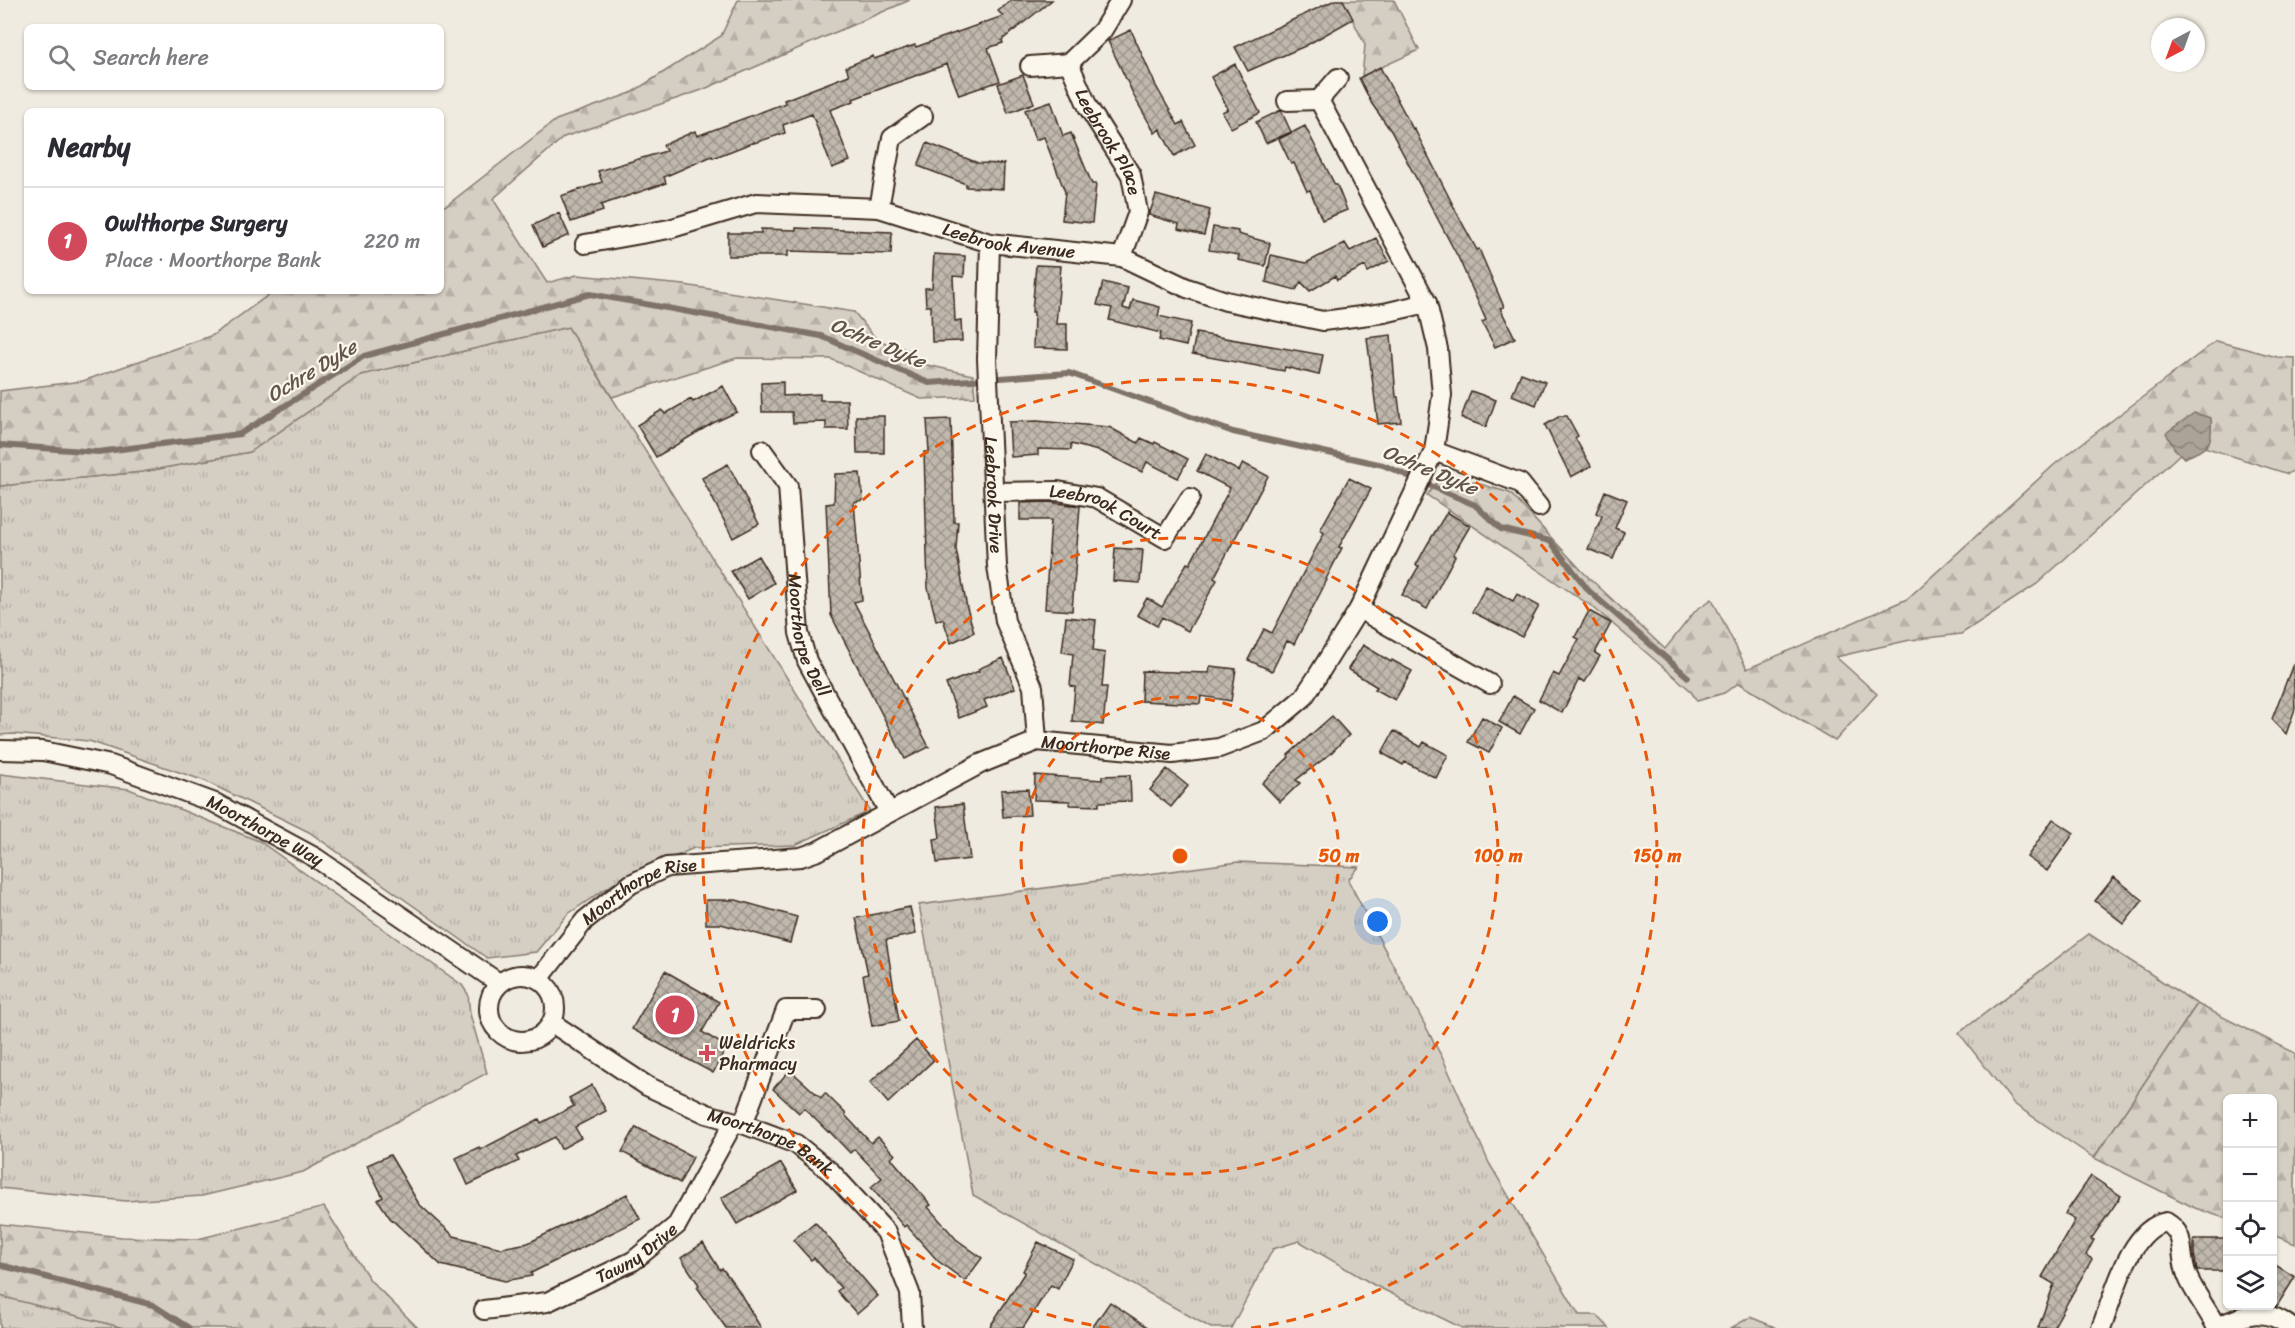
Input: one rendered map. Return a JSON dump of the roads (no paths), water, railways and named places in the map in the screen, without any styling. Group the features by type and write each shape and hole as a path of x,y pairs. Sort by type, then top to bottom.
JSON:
{"street":[{"path":"1030,66 1069,63 1102,31 1121,0"},
{"name":"Leebrook Place","path":"1069,63 1088,107 1131,175 1138,212 1122,256"},
{"path":"1287,101 1319,100 1338,78"},
{"name":"Moorthorpe Rise","path":"539,979 585,920 631,884 667,867 801,857 818,851 980,764 1037,741 1172,754 1219,748 1264,731 1303,698 1359,609 1432,455 1442,395 1438,350 1427,303 1319,100"},
{"path":"879,208 892,138 923,117"},
{"name":"Leebrook Avenue","path":"585,244 669,229 756,203 879,208 990,243 1122,256 1187,288 1226,301 1323,321 1384,313 1427,303"},
{"name":"Leebrook Drive","path":"990,243 987,358 997,566 1005,621 1033,687 1037,741"},
{"name":"Moorthorpe Dell","path":"762,450 788,486 799,633 807,661 889,812"},
{"path":"1432,455 1520,483 1539,507"},
{"name":"Leebrook Court","path":"994,492 1058,490 1097,498 1165,538 1190,498"},
{"path":"1359,609 1490,684"},
{"name":"Moorthorpe Way","path":"0,750 43,751 111,765 215,804 316,858 499,983"},
{"path":"520,974 539,979 548,986 553,996 555,1012 552,1023 545,1033 534,1039 522,1041 511,1040 500,1034 493,1024 489,1006 491,994 499,983 520,974"},
{"name":"Tawny Drive","path":"484,1310 547,1302 633,1261 677,1226 739,1123 786,1010 817,1010"},
{"name":"Moorthorpe Bank","path":"552,1023 647,1086 707,1114 796,1144 831,1172 886,1232 910,1293 912,1328"},
{"path":"2101,1328 2128,1259 2140,1238 2156,1224 2166,1222 2176,1227 2180,1234 2187,1276 2217,1327 2250,1313 2278,1318 2292,1328"}],"water":[{"path":"2194,413 2211,418 2210,440 2204,448 2184,458 2174,448 2166,433"}],"waterway":[{"name":"Ochre Dyke","path":"0,445 98,452 240,434 364,356 590,294 821,336 929,383 1069,373 1233,432 1383,465 1475,505 1501,529 1550,541 1589,591 1688,677"},
{"path":"0,1265 153,1305 189,1328"}],"place":[{"name":"Owlthorpe Surgery","path":"675,1015"},
{"name":"Weldricks Pharmacy","path":"707,1053"}]}
